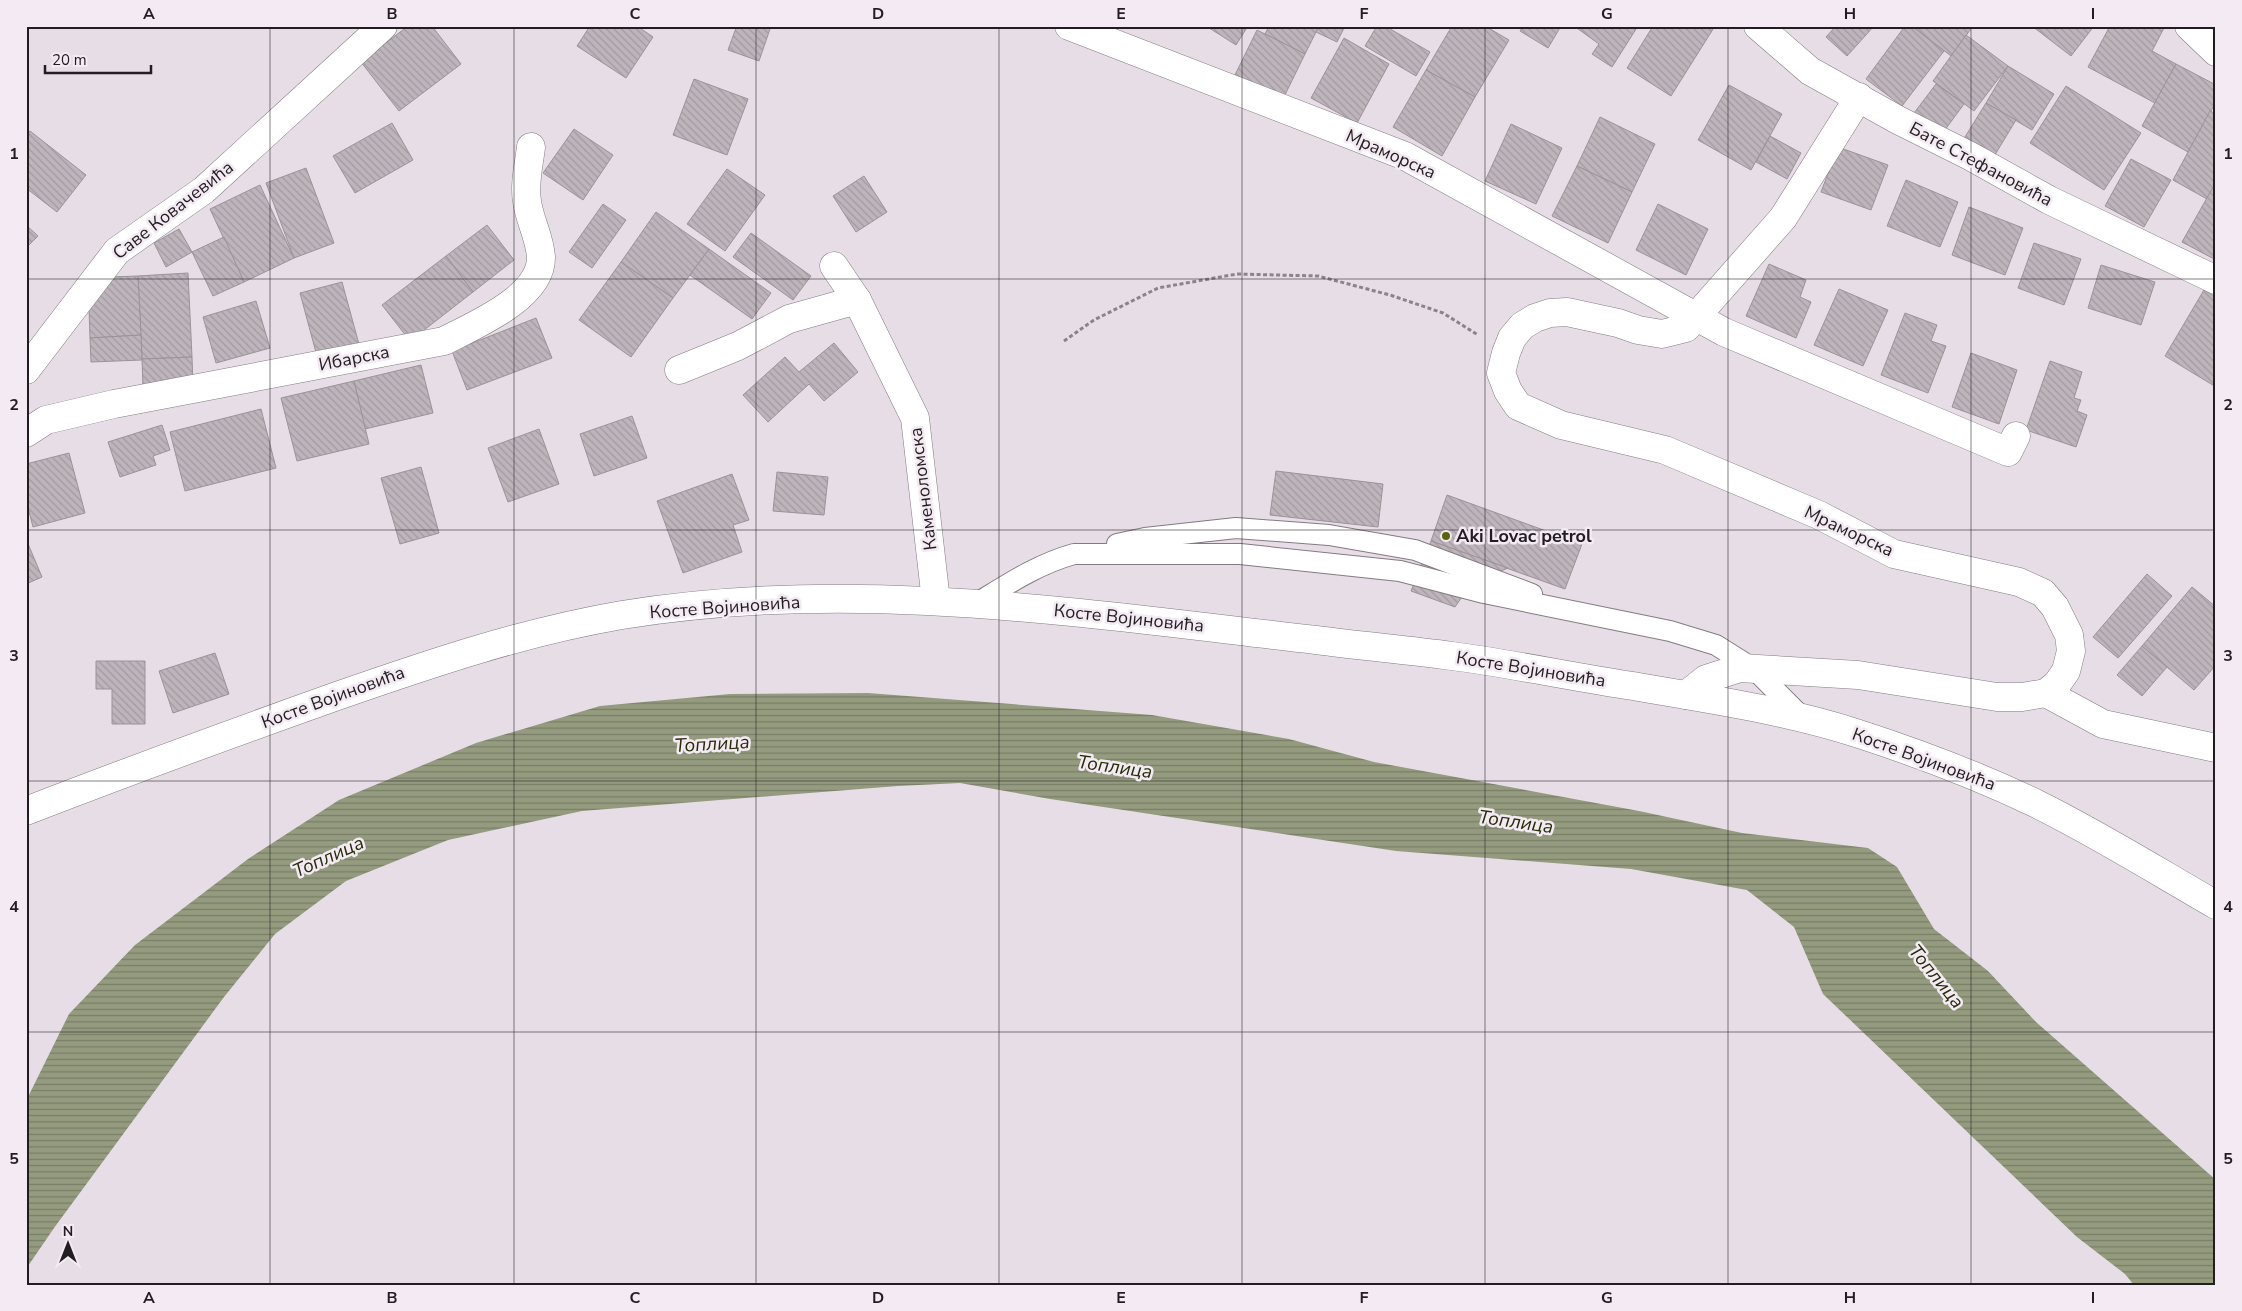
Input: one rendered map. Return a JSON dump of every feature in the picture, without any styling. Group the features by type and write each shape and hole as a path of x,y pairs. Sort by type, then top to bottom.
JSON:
{"street":[{"name":"Саве Ковачевића","path":"26,370 116,251 204,190 383,26"},
{"name":"Мраморска","path":"1069,26 1405,156 1697,318 1733,336 2008,452 2016,436"},
{"name":"Бате Стефановића","path":"1758,26 1810,71 1860,97 1898,120 1970,156 2049,200 2216,280"},
{"path":"2190,26 2216,52"},
{"name":"Мраморска","path":"1860,97 1783,218 1697,318 1686,328 1662,334 1638,330 1618,323 1567,312 1550,313 1535,318 1522,326 1512,338 1501,374 1508,391 1518,406 1561,425 1665,450 1818,515 1894,554 2019,582 2043,593 2055,607 2062,620 2069,635 2071,651 2066,671 2058,684 2046,693"},
{"name":"Ибарска","path":"26,433 46,420 114,404 444,340 489,317 531,288 539,273 541,256 526,198 531,147"},
{"name":"Каменоломска","path":"834,266 857,300 915,418 936,601"},
{"path":"679,370 738,346 789,319 857,300"},
{"name":"Косте Војиновића","path":"26,811 140,766 420,666 501,641 560,627 628,614 732,603 770,601 936,601 977,603 1147,620 1453,656 1686,695 1804,719 1852,732 1976,776 2039,805 2216,905"},
{"path":"1686,695 1706,679 1740,668 1858,675 1997,697 2022,697 2046,693 2103,724 2216,748"}],"lane":[{"path":"977,603 1027,572 1074,554 1145,538 1236,528 1329,535 1415,550 1511,585 1573,611"},
{"path":"1074,554 1240,554 1322,561 1400,571 1484,593 1670,631 1716,645 1754,669 1804,719"}],"path":[{"path":"1064,340 1094,320 1158,288 1237,274 1318,276 1390,295 1443,313 1506,353"}],"water":[{"name":"Топлица","path":"868,693 1152,715 1289,739 1374,762 1639,811 1742,833 1868,848 1897,867 1934,929 1988,971 2036,1022 2216,1180 2216,1285 2134,1285 2125,1274 2077,1237 1823,994 1794,927 1747,890 1631,869 1396,851 1050,799 960,783 898,786 582,811 448,840 346,881 275,934 224,997 26,1269 26,1101 69,1014 135,945 248,859 339,800 476,743 600,706 730,694"}],"building":[{"path":"408,26 432,26 461,64 399,111 361,62"},
{"path":"590,26 637,26 653,37 626,78 577,46"},
{"path":"729,26 771,26 759,61 728,50 736,28"},
{"path":"1206,26 1248,26 1236,45"},
{"path":"1269,26 1319,26 1305,54 1265,34"},
{"path":"1319,26 1345,26 1337,42 1316,32"},
{"path":"1377,26 1385,26 1430,52 1416,76 1365,46"},
{"path":"1452,26 1485,26 1509,40 1475,97 1426,70"},
{"path":"1523,26 1561,26 1548,48 1520,31"},
{"path":"1574,26 1638,26 1612,67 1592,54 1599,44"},
{"path":"1653,26 1715,26 1671,96 1627,68"},
{"path":"1836,26 1874,26 1847,56 1826,37"},
{"path":"1905,26 1912,26 1944,51 1902,106 1866,79"},
{"path":"1912,26 1973,26 1951,56"},
{"path":"2032,26 2094,26 2071,56"},
{"path":"2110,26 2165,26 2152,51 2176,64 2155,103 2088,67"},
{"path":"1257,30 1305,54 1281,103 1233,79"},
{"path":"1966,35 2008,66 1974,111 1933,81"},
{"path":"1344,38 1389,64 1357,123 1311,98"},
{"path":"2176,64 2216,85 2216,102 2188,152 2142,126"},
{"path":"2008,66 2054,94 2032,130 1986,103"},
{"path":"1426,70 1475,97 1442,156 1393,127"},
{"path":"694,79 748,99 727,155 673,135"},
{"path":"1936,84 1964,104 1939,138 1911,117"},
{"path":"1729,85 1782,114 1751,170 1698,140"},
{"path":"2066,86 2141,133 2104,190 2030,143"},
{"path":"1986,103 2016,120 1990,163 1960,145"},
{"path":"2210,111 2216,114 2216,182 2207,199 2173,180"},
{"path":"1600,117 1655,144 1632,192 1577,166"},
{"path":"392,123 413,160 355,193 333,156"},
{"path":"1511,124 1562,148 1536,204 1485,181"},
{"path":"574,129 613,155 583,200 543,173"},
{"path":"30,131 86,175 57,212 26,188 26,136"},
{"path":"1770,136 1801,153 1787,179 1756,162"},
{"path":"1838,147 1888,165 1871,210 1821,192"},
{"path":"2131,159 2171,180 2144,227 2105,206"},
{"path":"1577,166 1632,192 1608,243 1552,216"},
{"path":"306,168 334,243 294,258 266,183"},
{"path":"727,169 765,195 725,251 687,224"},
{"path":"864,176 887,212 856,232 833,196"},
{"path":"1906,180 1958,202 1940,247 1887,226"},
{"path":"2216,182 2216,260 2182,242"},
{"path":"260,185 294,258 244,282 210,209"},
{"path":"603,204 626,220 592,268 569,252"},
{"path":"1658,204 1708,229 1686,275 1636,250"},
{"path":"1969,207 2023,228 2005,275 1952,255"},
{"path":"656,212 709,249 673,298 621,262"},
{"path":"26,225 38,236 26,248"},
{"path":"487,225 514,260 473,292 446,256"},
{"path":"179,229 192,252 166,267 154,243"},
{"path":"751,233 811,276 793,300 733,257"},
{"path":"224,237 244,282 213,296 192,252"},
{"path":"2034,243 2081,259 2064,305 2018,288"},
{"path":"709,249 771,293 752,319 690,275"},
{"path":"446,256 473,292 410,341 382,305"},
{"path":"621,262 673,298 631,357 579,320"},
{"path":"1769,264 1806,280 1800,297 1811,302 1796,338 1746,316"},
{"path":"2101,265 2155,282 2141,325 2088,308"},
{"path":"188,273 192,357 142,359 138,276"},
{"path":"138,276 141,335 90,338 89,308 111,277"},
{"path":"342,282 360,348 318,360 300,293"},
{"path":"1839,289 1888,310 1863,366 1814,345"},
{"path":"2204,290 2216,297 2216,387 2165,356"},
{"path":"256,301 270,348 216,363 203,317"},
{"path":"1905,313 1937,325 1931,341 1946,346 1928,393 1881,375"},
{"path":"536,318 552,358 467,390 452,351"},
{"path":"141,335 142,360 91,362 90,338"},
{"path":"834,343 858,372 824,401 809,384 768,422 743,395 785,357 799,372"},
{"path":"1971,353 2017,370 1999,424 1952,407"},
{"path":"192,357 193,386 143,388 142,359"},
{"path":"2050,361 2082,372 2074,398 2081,400 2077,411 2087,415 2076,447 2026,430"},
{"path":"421,365 433,413 365,429 354,381"},
{"path":"354,381 369,444 297,461 281,398"},
{"path":"261,409 276,468 185,491 170,432"},
{"path":"632,416 647,458 594,476 580,434"},
{"path":"162,425 170,450 153,456 156,465 120,477 108,442"},
{"path":"539,429 559,484 508,502 488,448"},
{"path":"69,453 85,513 33,527 26,500 26,464"},
{"path":"421,467 439,533 400,544 381,478"},
{"path":"1276,471 1383,484 1378,527 1270,515"},
{"path":"777,472 828,477 824,515 773,511"},
{"path":"732,474 749,520 733,525 742,552 683,573 657,501"},
{"path":"1447,495 1582,544 1565,589 1431,541"},
{"path":"26,539 42,577 26,584"},
{"path":"1431,541 1508,568 1471,584 1455,607 1411,591"},
{"path":"2147,574 2172,596 2118,658 2093,637"},
{"path":"2192,587 2216,607 2216,665 2194,690 2142,646"},
{"path":"2142,646 2167,667 2142,696 2117,675"},
{"path":"215,653 229,694 173,713 159,671"},
{"path":"96,661 145,661 145,724 112,724 112,689 96,689"}],"place":[{"name":"Aki Lovac petrol","path":"1446,536"}]}
